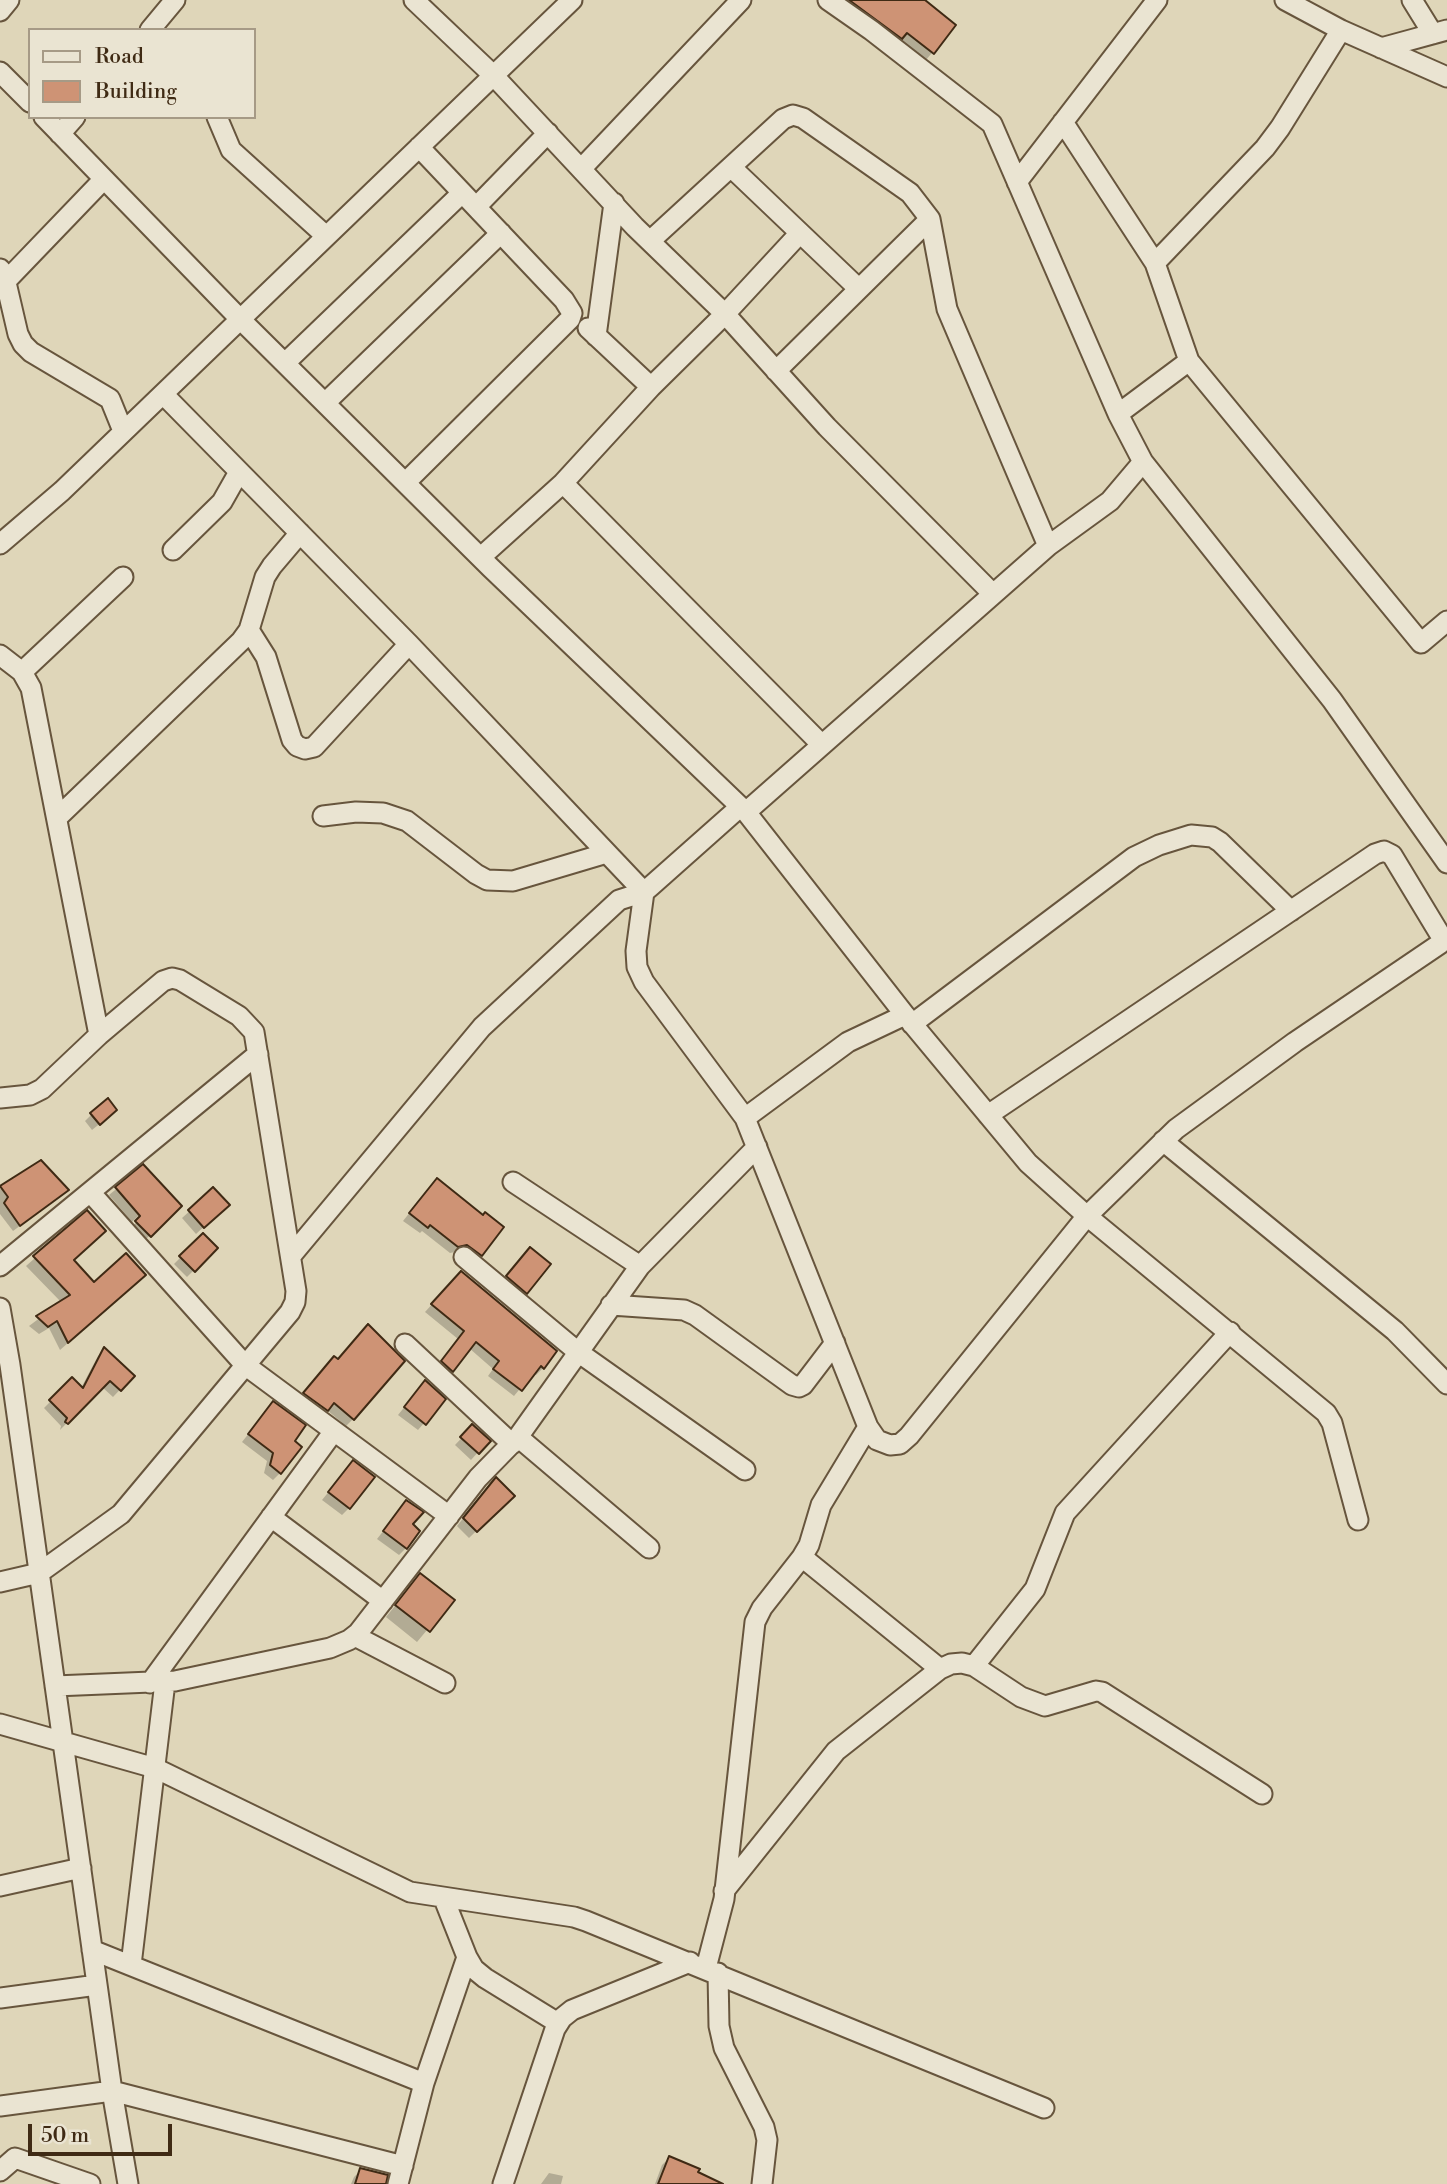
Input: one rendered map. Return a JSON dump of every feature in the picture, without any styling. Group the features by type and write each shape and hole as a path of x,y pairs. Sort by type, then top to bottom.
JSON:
{"street":[{"path":"0,11 9,0"},
{"path":"152,28 175,0"},
{"path":"414,0 494,75 650,242 725,314 827,427 993,594"},
{"path":"0,544 62,491 572,0"},
{"path":"581,169 741,0"},
{"path":"828,0 992,124 1118,414 1143,462 1332,700 1447,863"},
{"path":"1017,182 1157,0"},
{"path":"1285,0 1341,30 1447,77"},
{"path":"1381,48 1440,32 1412,0"},
{"path":"1155,263 1265,148 1341,30"},
{"path":"0,72 28,100"},
{"path":"650,242 783,120 793,116 803,118 910,193 930,219 947,309 1048,546"},
{"path":"46,119 240,319 743,810 909,1019 1028,1163 1087,1216 1326,1413 1332,1423 1358,1520"},
{"path":"61,134 73,119"},
{"path":"218,119 231,150 326,236"},
{"path":"1063,122 1155,263 1189,361 1421,643 1447,621"},
{"path":"476,208 548,133"},
{"path":"419,147 564,300 572,313 651,387"},
{"path":"731,167 859,289"},
{"path":"104,179 3,275 23,344 31,352 110,399 123,432"},
{"path":"285,363 462,193"},
{"path":"596,336 614,204"},
{"path":"776,371 930,219"},
{"path":"325,403 501,233"},
{"path":"481,557 564,483 651,387 725,314 800,233"},
{"path":"405,482 570,319 572,313"},
{"path":"1118,414 1189,361"},
{"path":"163,394 409,644 644,892"},
{"path":"290,1256 469,1040 619,900 644,892 822,745 1048,546 1110,501 1143,462"},
{"path":"173,550 222,502 239,472"},
{"path":"564,483 822,745"},
{"path":"57,818 242,641 249,630 265,577 300,533"},
{"path":"22,672 123,577"},
{"path":"249,630 265,657 292,740 304,749 314,747 409,644"},
{"path":"0,655 22,672 31,688 99,1035"},
{"path":"323,816 356,811 383,813 407,821 486,880 513,880 607,853"},
{"path":"745,1118 848,1042 909,1019 1134,857 1159,845 1191,835 1212,837 1291,911"},
{"path":"644,892 636,951 637,967 643,982 745,1118 868,1427 877,1440 890,1445 900,1444 909,1436 1087,1216 1163,1141 1188,1119 1287,1047 1446,940 1392,855 1384,851 1375,854 988,1115"},
{"path":"0,1098 30,1095 43,1089 99,1035 163,981 172,978 180,980 239,1016 254,1032 296,1291 295,1302 121,1514 39,1573 0,1582"},
{"path":"0,1266 258,1055"},
{"path":"1163,1141 1395,1331 1447,1384"},
{"path":"55,1686 158,1682 330,1648 355,1636 478,1478 515,1440 640,1266 757,1147"},
{"path":"513,1182 640,1266"},
{"path":"90,1192 245,1365 449,1516"},
{"path":"464,1257 578,1352 745,1471"},
{"path":"611,1305 684,1310 695,1315 792,1385 799,1387 835,1343"},
{"path":"0,1308 9,1356 112,2091 128,2184"},
{"path":"974,1666 1035,1588 1065,1513 1230,1332"},
{"path":"405,1344 515,1440 649,1548"},
{"path":"762,2184 767,2140 764,2127 724,2048 705,1968 724,1891 755,1622 762,1608 809,1545 821,1505 868,1427"},
{"path":"131,1965 155,1768 158,1682 271,1517 334,1431"},
{"path":"271,1517 383,1601"},
{"path":"802,1557 940,1669"},
{"path":"355,1636 445,1683"},
{"path":"724,1891 836,1751 940,1669 962,1663 974,1666 1021,1697 1045,1706 1096,1691 1102,1692 1262,1794"},
{"path":"0,1724 155,1768 410,1892 574,1917 1044,2108"},
{"path":"0,1886 81,1868"},
{"path":"444,1899 474,1969 558,2023"},
{"path":"92,1950 424,2083"},
{"path":"0,2106 112,2091 401,2175 424,2083 467,1957"},
{"path":"503,2184 558,2023 572,2010 705,1968"},
{"path":"0,1998 97,1985"},
{"path":"0,2171 15,2158 89,2184"}],"building":[{"path":"849,0 925,0 956,25 934,54 907,33 902,39"},
{"path":"108,1098 117,1110 100,1125 90,1113"},
{"path":"41,1160 69,1190 20,1226 4,1203 8,1197 0,1186"},
{"path":"143,1164 182,1206 151,1237 135,1221 140,1216 115,1187"},
{"path":"437,1178 483,1215 485,1212 504,1227 482,1256 467,1245 458,1247 430,1225 428,1228 409,1213"},
{"path":"213,1187 230,1205 204,1228 188,1210"},
{"path":"87,1210 106,1231 74,1260 94,1282 126,1253 146,1275 68,1343 57,1321 48,1327 36,1316 70,1295 33,1256"},
{"path":"203,1233 218,1248 195,1272 179,1256"},
{"path":"530,1247 551,1264 527,1294 506,1276"},
{"path":"461,1271 557,1351 544,1369 541,1366 522,1391 493,1369 499,1361 476,1342 453,1372 441,1361 464,1331 431,1304"},
{"path":"368,1324 405,1361 354,1420 334,1403 328,1411 303,1393 334,1356 338,1359"},
{"path":"104,1347 135,1376 121,1391 110,1381 68,1424 65,1422 67,1418 49,1400 72,1377 83,1388"},
{"path":"425,1380 446,1399 426,1425 404,1407"},
{"path":"273,1401 306,1425 295,1441 302,1447 281,1474 270,1465 273,1453 248,1434"},
{"path":"472,1424 491,1441 479,1454 460,1437"},
{"path":"353,1460 375,1477 350,1509 328,1492"},
{"path":"496,1477 515,1496 477,1532 463,1518"},
{"path":"406,1500 424,1512 413,1524 420,1531 407,1549 383,1531"},
{"path":"420,1573 455,1600 430,1632 395,1605"},
{"path":"669,2156 700,2169 698,2172 723,2184 658,2184"},
{"path":"360,2168 388,2175 386,2184 355,2184"}]}
